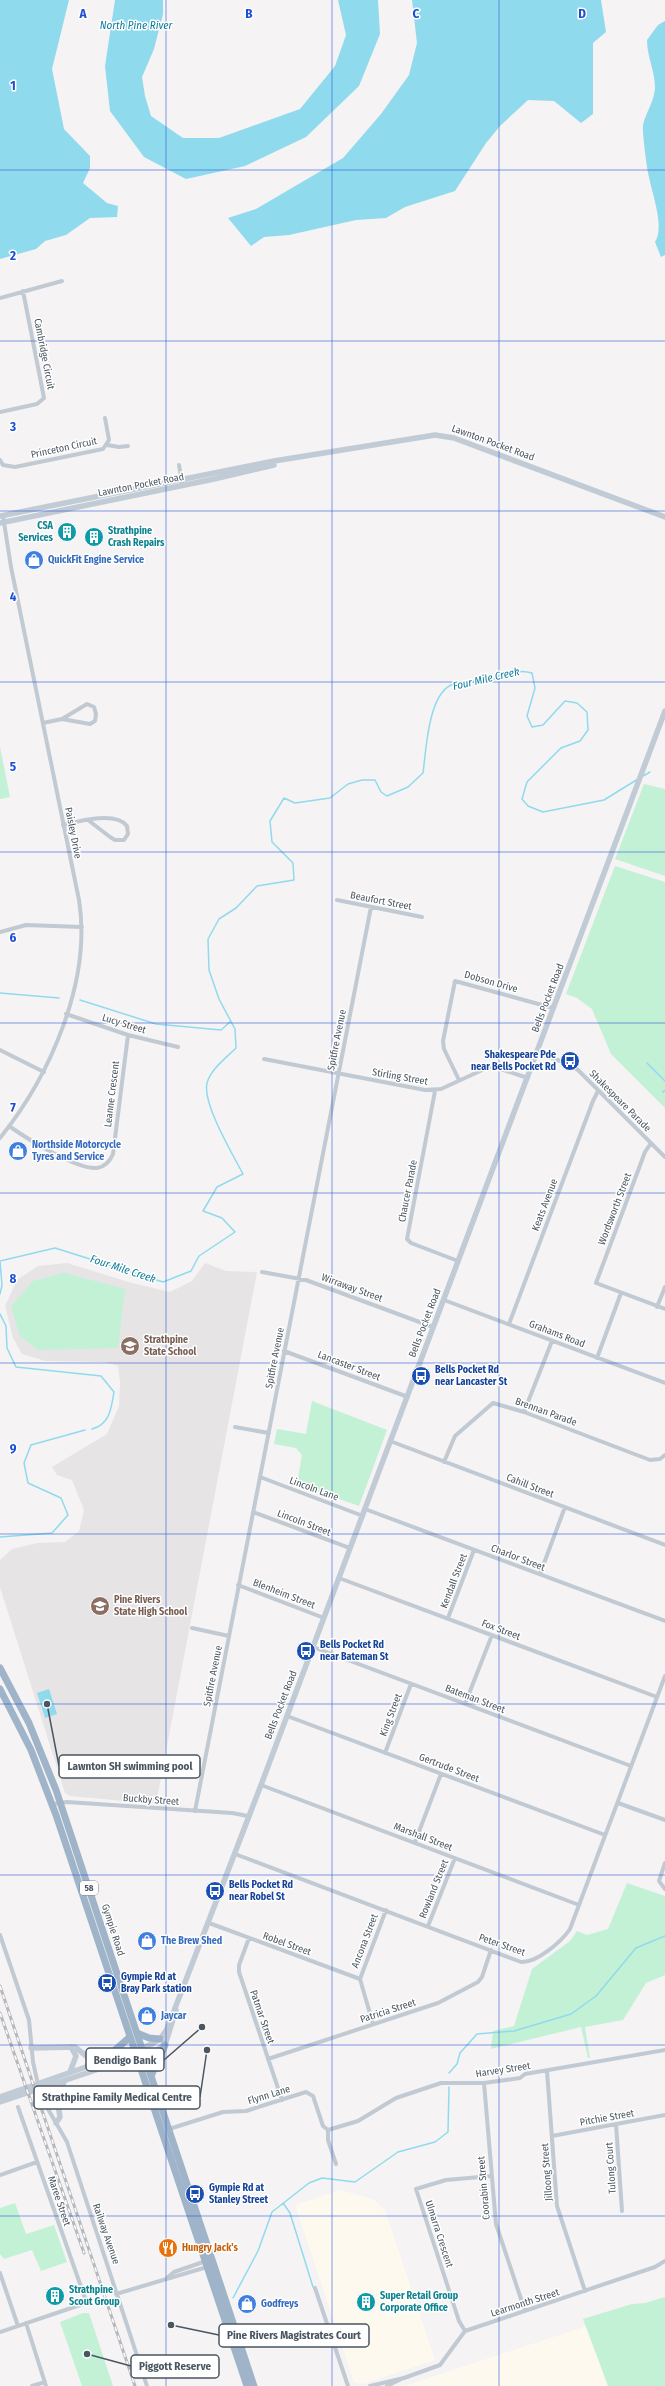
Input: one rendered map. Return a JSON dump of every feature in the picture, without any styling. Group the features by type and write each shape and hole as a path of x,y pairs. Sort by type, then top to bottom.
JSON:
{"highway":[{"name":"Gympie Road","path":"0,1668 34,1735 61,1802 134,2035 135,2053 254,2386"},
{"name":"Gympie Road","path":"0,1689 31,1750 53,1804 134,2035 143,2051 169,2129 247,2386"},
{"path":"112,2057 114,2051 134,2035 160,2039"},
{"path":"151,2076 165,2045"}],"main road":[{"name":"Lawnton Pocket Road","path":"2,519 182,483 231,476 284,461 351,447 441,435 454,438 665,517"},
{"name":"Bells Pocket Road","path":"160,2039 176,2009 209,1923 665,711"},
{"name":"Bells Pocket Road","path":"165,2045 176,2017 176,2009"},
{"path":"143,2051 160,2039"},
{"path":"0,2102 70,2072 112,2057 165,2045"},
{"path":"70,2072 76,2056 71,2047"},
{"path":"31,2048 79,2048 95,2063"},
{"path":"40,2086 65,2080 135,2053"},
{"path":"56,2122 60,2116 58,2094 65,2080"},
{"path":"0,2097 24,2092"}],"street":[{"path":"0,298 62,281"},
{"name":"Cambridge Circuit","path":"0,412 37,404 44,398 23,291"},
{"name":"Princeton Circuit","path":"0,460 1,466 11,467 99,450 107,445 108,437 105,418"},
{"path":"107,445 119,447 128,446"},
{"path":"179,465 182,483"},
{"name":"Paisley Drive","path":"0,1138 44,1072 66,1014 78,970 82,926 2,519"},
{"path":"43,723 62,719 87,704 92,705 96,711 95,721 90,724 62,719"},
{"path":"63,825 88,820 120,820 127,826 128,834 124,840 115,840 88,820"},
{"name":"Beaufort Street","path":"338,900 422,917"},
{"name":"Spitfire Avenue","path":"195,1811 371,907"},
{"path":"0,932 26,925 82,926"},
{"name":"Dobson Drive","path":"459,1080 444,1050 443,1041 455,981 553,1008"},
{"name":"Lucy Street","path":"66,1014 128,1035 178,1047"},
{"name":"Leanne Crescent","path":"9,1126 40,1146 88,1167 97,1168 105,1165 113,1154 128,1035"},
{"path":"0,1050 44,1072"},
{"name":"Shakespeare Parade","path":"537,1053 578,1070 665,1157"},
{"name":"Stirling Street","path":"264,1059 435,1091 491,1066 528,1078"},
{"name":"Chaucer Parade","path":"435,1091 407,1238 411,1242 458,1261"},
{"name":"Keats Avenue","path":"509,1324 592,1101 598,1091"},
{"name":"Wordsworth Street","path":"621,1293 596,1283 650,1142"},
{"name":"Wirraway Street","path":"262,1272 299,1278 433,1327"},
{"path":"657,1307 665,1287"},
{"path":"597,1358 621,1293 665,1310"},
{"name":"Grahams Road","path":"444,1300 665,1383"},
{"path":"524,1412 552,1341"},
{"name":"Lancaster Street","path":"284,1351 408,1397"},
{"name":"Brennan Parade","path":"444,1462 455,1436 489,1406 498,1403 650,1460 660,1459 665,1455"},
{"path":"235,1427 269,1433"},
{"name":"Cahill Street","path":"390,1441 665,1545"},
{"name":"Lincoln Lane","path":"260,1477 363,1516"},
{"path":"540,1574 565,1507"},
{"name":"Charlor Street","path":"365,1509 665,1622"},
{"name":"Lincoln Street","path":"253,1512 350,1548"},
{"name":"Kendall Street","path":"448,1618 474,1550"},
{"name":"Fox Street","path":"339,1578 657,1698"},
{"name":"Blenheim Street","path":"238,1585 324,1618"},
{"path":"192,1628 228,1636"},
{"path":"465,1704 492,1635"},
{"name":"Bateman Street","path":"313,1646 631,1766"},
{"name":"Peter Street","path":"235,1854 521,1962 533,1960 566,1935 618,1803 665,1676"},
{"name":"King Street","path":"385,1752 411,1684"},
{"name":"Gertrude Street","path":"287,1716 605,1835"},
{"path":"415,1842 441,1774"},
{"name":"Marshall Street","path":"261,1785 579,1904"},
{"name":"Buckby Street","path":"53,1804 61,1802 240,1813 248,1816"},
{"path":"618,1803 665,1820"},
{"name":"Rowland Street","path":"428,1926 455,1858"},
{"path":"665,1863 659,1881 665,1889"},
{"name":"Ancona Street","path":"373,2024 360,1979 386,1910"},
{"name":"Robel Street","path":"209,1923 360,1979"},
{"name":"Railway Avenue","path":"0,1935 29,2020 31,2048 40,2086 56,2122 67,2142 147,2386"},
{"name":"Patmar Street","path":"249,1938 239,1965 239,1972 282,2100"},
{"name":"Patricia Street","path":"268,2059 438,2003 478,1982 482,1977 491,1950"},
{"name":"Harvey Street","path":"328,2130 358,2121 396,2098 441,2083 484,2083 665,2050"},
{"name":"Jilloong Street","path":"547,2071 557,2206 585,2291"},
{"name":"Coorabin Street","path":"484,2083 496,2224 525,2311"},
{"name":"Flynn Lane","path":"169,2129 223,2112 246,2111 310,2092 323,2126 328,2130"},
{"name":"Maree Street","path":"18,2106 86,2301 83,2304 26,2323"},
{"name":"Pitchie Street","path":"552,2136 665,2115"},
{"name":"Tulong Court","path":"616,2124 622,2211"},
{"path":"328,2130 328,2140 336,2164"},
{"path":"0,2175 37,2162"},
{"name":"Ulmarra Crescent","path":"465,2332 459,2321 416,2189 446,2180 491,2176"},
{"name":"Learmonth Street","path":"465,2332 655,2267 665,2261"},
{"path":"116,2294 168,2277 175,2277 209,2263"},
{"path":"0,2273 18,2326"},
{"path":"315,2288 348,2386"},
{"path":"0,2332 26,2323 46,2384 32,2386"},
{"path":"387,2386 442,2364 465,2332"},
{"path":"370,2386 404,2378"}],"shaded area":[{"name":"Pine Rivers State High School","path":"67,1263 132,1283 170,1292 192,1281 205,1263 226,1271 257,1272 156,1804 71,1796 65,1793 0,1587 0,1560 12,1549 38,1543 65,1542 79,1531 84,1510 72,1480 57,1475 52,1467 107,1434 119,1406 120,1382 118,1366 105,1362 45,1361 22,1354 13,1338 5,1306 17,1280 38,1266"},
{"path":"340,2190 373,2199 385,2210 435,2360 363,2384 354,2382 295,2205"},
{"path":"587,2326 608,2386 404,2386 480,2361"}],"green space":[{"path":"0,747 10,797 0,799"},
{"path":"644,784 665,789 665,876 615,859"},
{"path":"615,866 665,882 665,1108 611,1054 592,1009 577,998 566,994"},
{"path":"64,1273 125,1289 118,1348 38,1350 20,1336 11,1306 33,1281"},
{"path":"312,1401 387,1430 359,1506 297,1484 302,1455 296,1448 274,1444 277,1429 306,1434"},
{"path":"627,1883 665,1896 665,1975 646,1983 623,2020 585,2027 590,2058 588,2058 581,2027 491,2049 493,2031 514,2026 532,1969 570,1941 577,1931 587,1935 608,1929"},
{"path":"15,2203 26,2234 54,2225 67,2262 41,2271 32,2250 4,2259 0,2254 0,2208"},
{"path":"665,2297 665,2386 608,2386 583,2319 632,2304 645,2303"},
{"path":"83,2313 89,2313 113,2386 82,2386 60,2322"}],"water":[{"path":"0,0 69,0 52,69 64,129 90,156 90,168 83,183 107,203 118,206 117,217 90,218 66,235 45,241 36,249 0,259"},
{"name":"North Pine River","path":"115,0 163,0 163,14 154,49 142,77 145,96 151,116 183,138 219,138 300,109 335,66 346,35 338,0 378,0 380,34 359,86 306,137 245,166 186,179 144,157 110,111 105,66"},
{"path":"412,0 601,0 606,32 593,43 593,114 581,123 554,101 528,100 500,126 486,143 455,191 405,207 386,218 356,220 289,235 264,237 251,246 228,218 256,209 343,158 381,114 409,75 417,43"},
{"path":"665,21 665,255 661,257 655,242 658,236 659,228 657,210 648,173 643,125 655,88 647,40 658,25"},
{"path":"49,1689 57,1714 45,1718 37,1693"}],"waterway":[{"name":"Four Mile Creek","path":"0,1294 2,1285 0,1261 55,1248 163,1282 191,1271 199,1256 235,1232 222,1218 203,1211 217,1187 243,1174 219,1129 209,1103 207,1092 207,1083 212,1073 236,1048 235,1029 219,999 209,970 208,939 219,919 236,908 257,886 294,880 293,863 272,842 270,821 284,798 295,803 330,798 348,784 362,780 375,780 381,792 387,796 408,787 423,773 427,738 433,712 437,700 443,691 456,683 494,679 522,671 532,673 535,688 527,716 532,727 543,725 565,701 577,703 587,712 588,730 580,741 561,748 527,782 522,799 528,806 543,812 604,800 638,779"},
{"name":"Four Mile Creek","path":"643,776 650,772"},
{"path":"0,993 59,998"},
{"path":"80,1000 156,1024 221,1030 231,1021"},
{"path":"647,1063 665,1081"},
{"name":"Four Mile Creek","path":"0,1314 6,1326 7,1348 16,1367 101,1376 114,1392 109,1415 103,1424 92,1429"},
{"name":"Four Mile Creek","path":"0,1537 52,1533 68,1515 61,1498 28,1483 24,1463 31,1445 85,1430"},
{"path":"449,2073 457,2064 460,2053 477,2034 514,2031 571,2014 596,1996 636,1948 665,1936"},
{"path":"233,2298 258,2251 272,2212 309,2183 322,2178 355,2182 398,2152 435,2142 448,2132 449,2087"},
{"path":"283,2203 290,2213 313,2287"},
{"path":"136,2377 139,2373"}],"railway":[{"path":"0,1986 135,2386"},
{"path":"0,2013 84,2253"}],"place":[{"name":"CSA Services","path":"67,532"},
{"name":"Strathpine Crash Repairs","path":"94,537"},
{"name":"QuickFit Engine Service","path":"34,560"},
{"name":"Shakespeare Pde near Bells Pocket Rd","path":"570,1061"},
{"name":"Northside Motorcycle Tyres and Service","path":"18,1151"},
{"name":"Strathpine State School","path":"130,1346"},
{"name":"Bells Pocket Rd near Lancaster St","path":"421,1376"},
{"name":"Pine Rivers State High School","path":"100,1606"},
{"name":"Bells Pocket Rd near Bateman St","path":"306,1651"},
{"name":"Lawnton SH swimming pool","path":"47,1704"},
{"name":"Bells Pocket Rd near Robel St","path":"215,1891"},
{"name":"The Brew Shed","path":"147,1941"},
{"name":"Gympie Rd at Bray Park station","path":"107,1983"},
{"name":"Jaycar","path":"147,2016"},
{"name":"Bendigo Bank","path":"202,2027"},
{"name":"Strathpine Family Medical Centre","path":"207,2050"},
{"name":"Gympie Rd at Stanley Street","path":"195,2194"},
{"name":"Hungry Jack's","path":"168,2248"},
{"name":"Strathpine Scout Group","path":"55,2296"},
{"name":"Super Retail Group Corporate Office","path":"366,2302"},
{"name":"Godfreys","path":"247,2304"},
{"name":"Pine Rivers Magistrates Court","path":"171,2325"},
{"name":"Piggott Reserve","path":"87,2354"}]}
